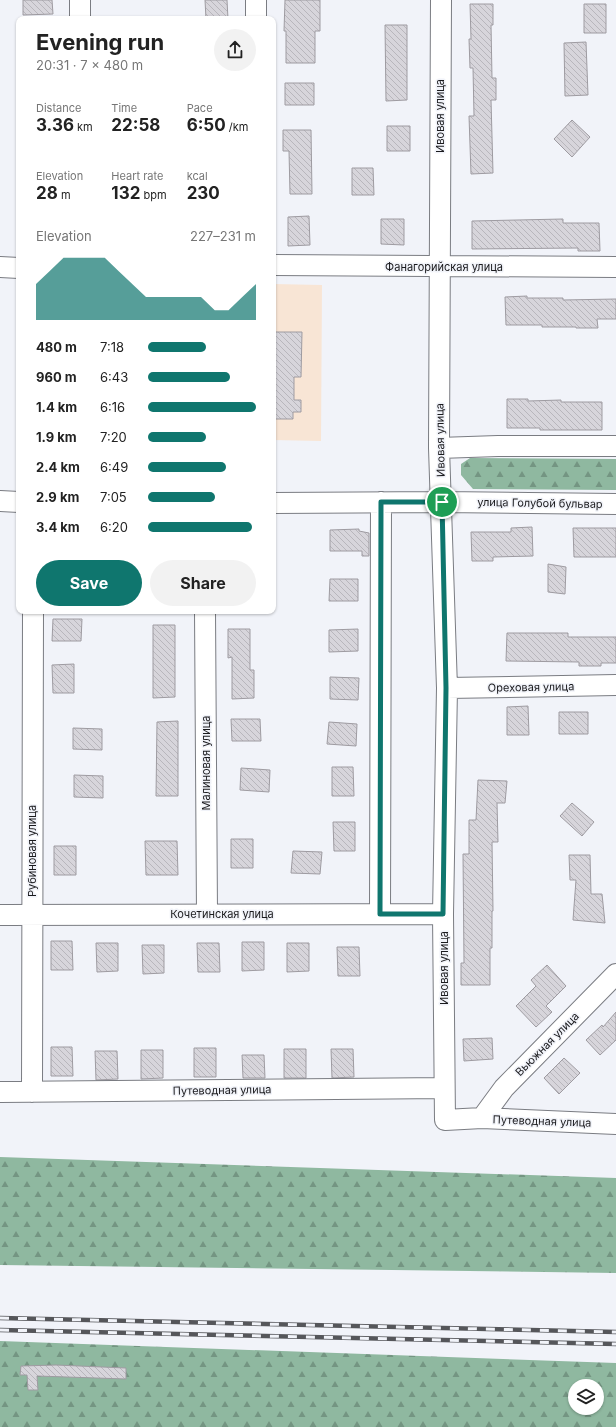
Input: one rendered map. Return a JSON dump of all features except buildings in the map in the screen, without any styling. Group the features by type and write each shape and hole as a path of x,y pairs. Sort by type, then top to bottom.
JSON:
{"street":[{"path":"80,0 80,16"},
{"path":"256,0 256,16"},
{"name":"Ивовая улица","path":"441,0 439,448 442,502 446,688 443,914 445,1120"},
{"name":"Фанагорийская улица","path":"276,265 616,268"},
{"path":"0,267 16,268"},
{"path":"439,448 498,446 616,446"},
{"path":"0,502 16,502"},
{"path":"380,914 381,502"},
{"name":"улица Голубой бульвар","path":"276,503 442,502 616,504"},
{"name":"Рубиновая улица","path":"32,614 32,1092"},
{"name":"Малиновая улица","path":"205,614 207,914"},
{"name":"Ореховая улица","path":"446,688 616,685"},
{"name":"Кочетинская улица","path":"0,915 443,914"},
{"name":"Вьюжная улица","path":"482,1118 504,1088 616,974"},
{"name":"Путеводная улица","path":"0,1092 444,1088"},
{"name":"Путеводная улица","path":"445,1120 482,1118 616,1124"}],"shaded area":[{"path":"276,284 322,285 321,441 276,440"}],"green space":[{"path":"470,458 616,459 616,490 473,489 461,475 461,464"},
{"path":"0,1157 616,1178 616,1273 0,1265"},
{"path":"0,1341 616,1363 616,1427 0,1427"}],"railway":[{"path":"0,1318 616,1332"},
{"path":"0,1330 616,1344"}],"route":[{"path":"381,502 442,502 446,688 443,914 380,914 381,502"}]}
